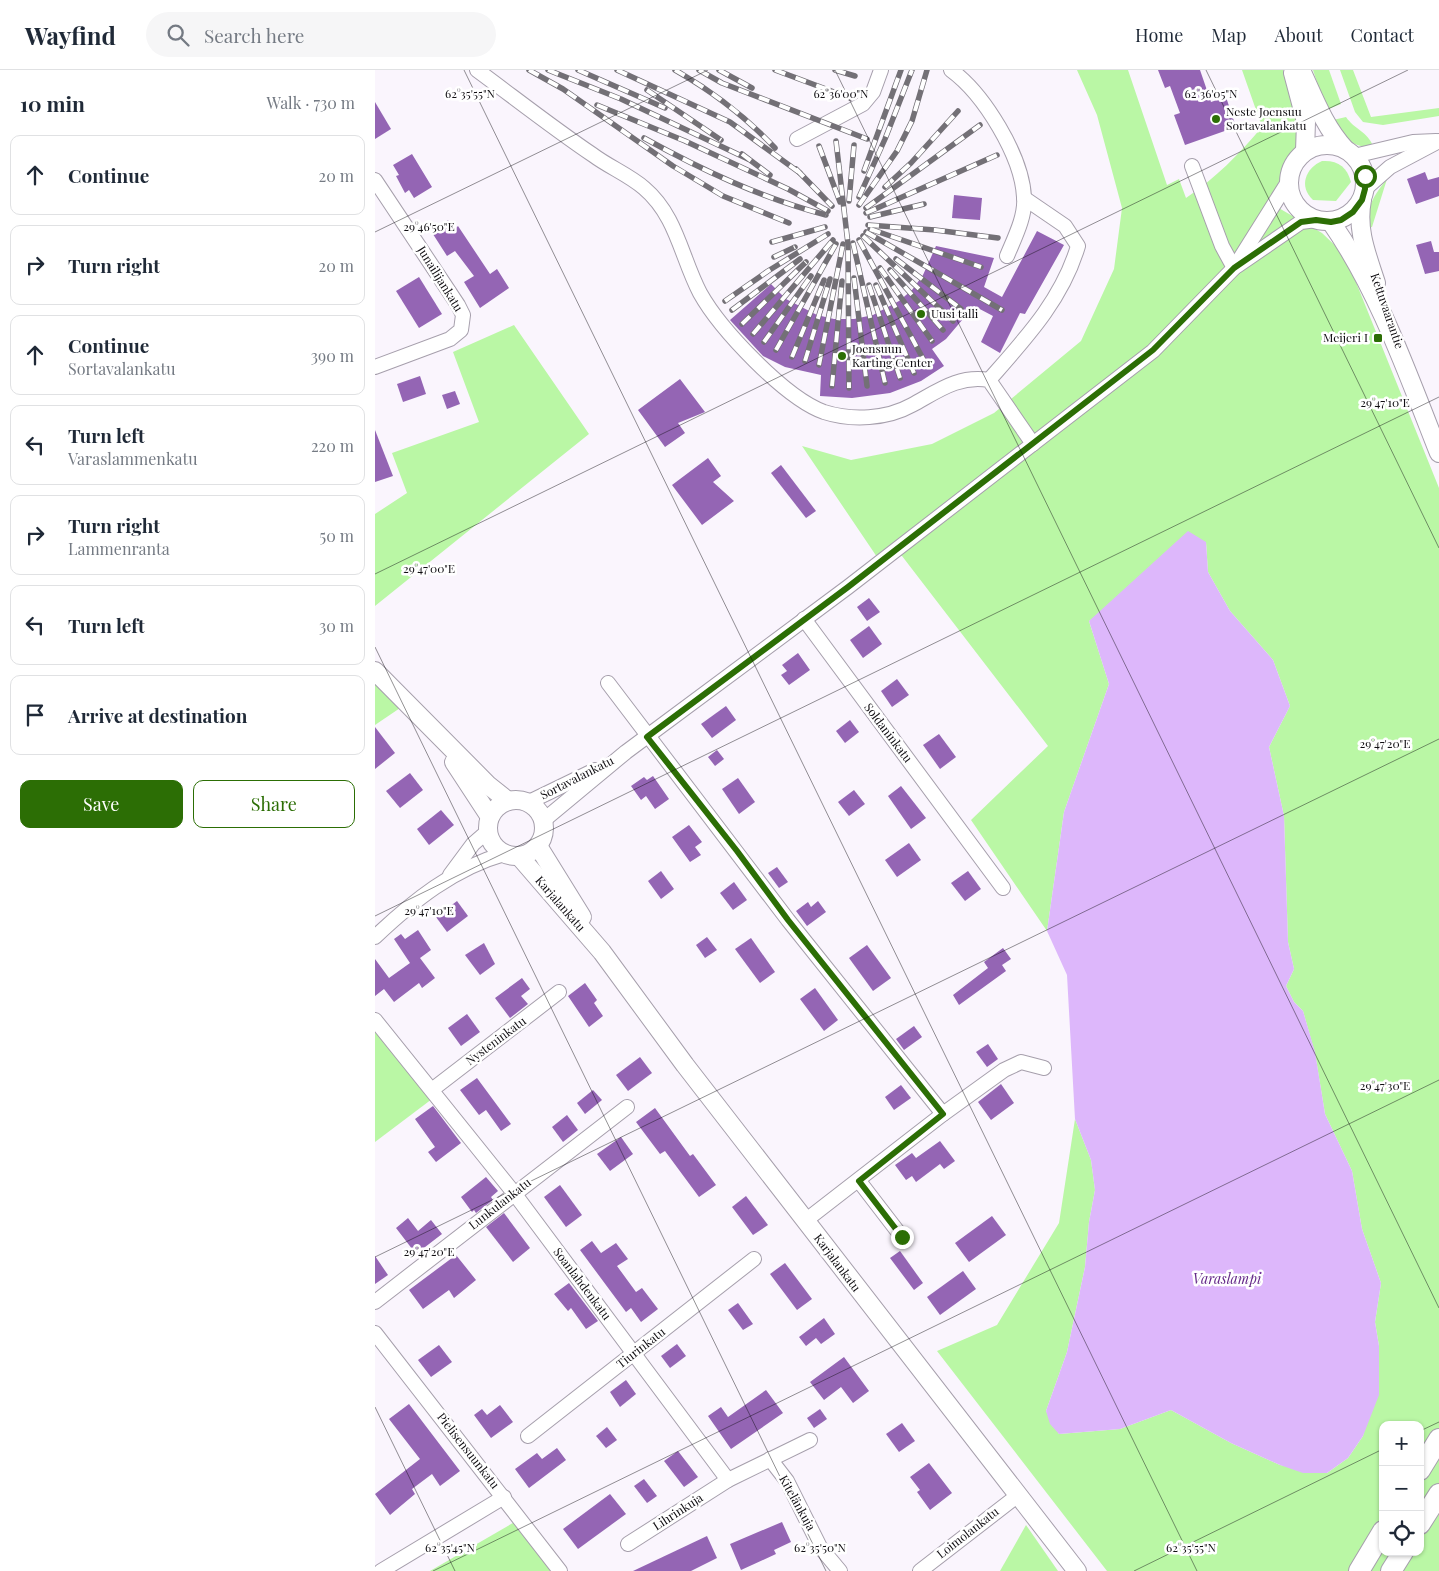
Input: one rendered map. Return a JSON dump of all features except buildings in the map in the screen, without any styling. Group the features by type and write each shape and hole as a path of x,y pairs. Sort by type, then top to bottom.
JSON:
{"highway":[{"path":"1423,1466 1439,1440"},
{"path":"1424,1518 1439,1494"},
{"path":"1359,1571 1379,1538"},
{"path":"1391,1571 1400,1556"}],"main road":[{"path":"1292,70 1306,122 1305,151"},
{"path":"1301,70 1322,117 1333,136 1350,152 1365,176 1363,194 1353,212 1341,220 1323,221 1305,215 1296,207 1290,195 1288,182 1291,169 1297,159 1305,151 1319,145 1334,145 1350,152"},
{"name":"Kettuvaarantie","path":"1363,194 1358,217 1362,237 1426,420"},
{"name":"Kettuvaarantie","path":"1323,221 1347,245 1370,288 1439,453"},
{"path":"375,671 488,785 508,801"},
{"path":"422,717 476,794 489,824 493,844 512,855 533,851 543,838 544,820 529,802 519,800 501,804 489,824"},
{"name":"Karjalankatu","path":"538,846 602,952"},
{"name":"Karjalankatu","path":"512,855 602,952 805,1221 1077,1571"}],"street":[{"path":"477,70 592,155 644,187 667,213 700,293 730,336 802,400 824,412 850,417 873,418 911,406 956,381 978,378 989,380 1033,444"},
{"path":"797,140 863,104 873,92 881,70"},
{"path":"951,70 973,90 1002,132 1011,151 1025,198 1021,216 1007,256"},
{"path":"1350,152 1413,142 1439,141 1390,168 1363,194"},
{"path":"1192,166 1222,246 1234,268"},
{"name":"Junailijankatu","path":"375,180 459,305 463,315 461,330 451,338 375,367"},
{"name":"Sortavalankatu","path":"1234,268 1288,182"},
{"path":"989,380 1047,311 1072,267 1078,246 1065,226 1025,198"},
{"name":"Sortavalankatu","path":"544,820 626,752 804,619 1153,350 1234,268 1301,222 1323,221"},
{"name":"Soldaninkatu","path":"804,619 974,846 1003,888"},
{"path":"608,683 647,737 737,851 788,920 943,1114"},
{"name":"Sortavalankatu","path":"529,802 626,752"},
{"path":"375,937 448,877 489,824"},
{"path":"448,877 484,860 512,855"},
{"name":"Nysteninkatu","path":"433,1089 559,992"},
{"name":"Soanlahdenkatu","path":"375,1020 433,1089 514,1193 728,1480"},
{"path":"805,1221 943,1114 1013,1064 1021,1062 1044,1068"},
{"name":"Lunkulankatu","path":"375,1302 627,1107"},
{"path":"859,1181 902,1237"},
{"name":"Tiurinkatu","path":"528,1436 754,1259"},
{"name":"Pielisensuunkatu","path":"375,1333 560,1571"},
{"path":"728,1480 810,1440"},
{"name":"Kitelänkuja","path":"770,1459 787,1481 821,1547 840,1571"},
{"name":"Lihrinkuja","path":"628,1544 728,1480"},
{"name":"Loimolankatu","path":"919,1571 1017,1496"},
{"path":"381,1571 504,1498"}],"green space":[{"path":"1077,70 1128,70 1167,185 1179,179 1186,198 1227,165 1262,127 1242,70 1283,70 1299,118 1299,143 1285,167 1270,203 1322,233 1345,255 1439,488 1439,1571 1107,1571 937,1351 997,1325 1059,1223 1075,1119 1091,1160 1095,1190 1089,1222 1085,1267 1067,1352 1046,1411 1059,1434 1120,1429 1171,1410 1231,1443 1280,1465 1327,1473 1348,1458 1363,1436 1379,1346 1375,1322 1381,1283 1362,1229 1352,1171 1325,1114 1315,1053 1303,1011 1294,1002 1286,986 1294,969 1288,942 1284,816 1269,747 1290,706 1273,660 1230,611 1208,572 1206,542 1089,621 1109,684 1064,812 1047,931 971,820 1048,746 902,556 877,557 802,446 851,460 932,444 994,413 1081,341 1114,269 1122,208 1097,115"},
{"path":"1313,70 1329,70 1341,104 1326,110"},
{"path":"1340,70 1353,70 1371,117 1439,108 1439,116 1383,125 1363,122 1355,112"},
{"path":"1346,117 1368,137 1373,146 1359,145 1345,136 1333,120"},
{"path":"1322,161 1337,163 1344,168 1351,182 1336,201 1313,200 1308,195 1305,183 1308,173 1316,164"},
{"path":"1387,179 1372,227 1366,229 1372,202"},
{"path":"514,325 589,434 375,606 375,514 407,493 392,453 479,422 453,352"},
{"path":"375,677 403,706 375,725"},
{"path":"375,1028 432,1099 375,1142"},
{"path":"518,1520 557,1571 430,1571"},
{"path":"1026,1525 1058,1571 1000,1571"}],"water":[{"name":"Varaslampi","path":"1188,531 1206,542 1208,572 1230,611 1273,660 1290,706 1269,747 1284,816 1288,942 1294,969 1286,986 1294,1002 1303,1011 1315,1052 1325,1114 1352,1171 1362,1229 1381,1283 1375,1322 1379,1346 1379,1395 1363,1436 1348,1458 1327,1473 1303,1473 1280,1465 1231,1443 1171,1410 1120,1429 1059,1434 1050,1424 1046,1411 1067,1352 1085,1267 1089,1222 1095,1190 1091,1160 1075,1119 1067,975 1047,931 1064,812 1109,684 1089,621"}],"railway":[{"path":"529,70 563,89 673,166 723,196 789,223"},
{"path":"548,70 621,99 748,159"},
{"path":"578,70 665,108"},
{"path":"617,70 730,122 800,173"},
{"path":"675,70 728,105 775,148"},
{"path":"699,70 722,83 867,139"},
{"path":"719,70 752,88"},
{"path":"775,70 850,98"},
{"path":"835,70 855,76"},
{"path":"864,171 901,70"},
{"path":"859,197 885,139 912,70"},
{"path":"859,205 897,151 912,121 927,70"},
{"path":"647,90 721,140"},
{"path":"597,105 685,141 788,189 828,211"},
{"path":"885,187 911,163 958,111"},
{"path":"866,208 980,125"},
{"path":"644,138 755,192 826,215"},
{"path":"836,141 848,244 849,388"},
{"path":"849,201 854,145"},
{"path":"819,146 840,202"},
{"path":"742,154 770,175"},
{"path":"866,213 997,155"},
{"path":"796,169 832,206"},
{"path":"870,217 924,204"},
{"path":"868,225 935,230 998,238"},
{"path":"772,242 825,227"},
{"path":"870,229 981,267"},
{"path":"866,232 1002,310"},
{"path":"725,301 768,271 828,234"},
{"path":"863,236 953,321"},
{"path":"753,334 833,240"},
{"path":"859,240 927,366"},
{"path":"853,243 885,383"},
{"path":"776,350 836,244"},
{"path":"819,365 843,244"},
{"path":"774,257 795,247"},
{"path":"732,310 800,259"},
{"path":"896,259 961,309"},
{"path":"742,324 806,262"},
{"path":"880,268 932,341"},
{"path":"890,270 943,330"},
{"path":"764,342 811,276"},
{"path":"854,278 867,386"},
{"path":"805,361 830,279"},
{"path":"792,357 824,280"},
{"path":"832,386 842,281"},
{"path":"869,285 900,378"},
{"path":"876,285 914,373"}],"place":[{"name":"Neste Joensuu Sortavalankatu","path":"1216,119"},
{"name":"Uusi talli","path":"921,314"},
{"name":"Meijeri I","path":"1378,338"},
{"name":"Joensuun Karting Center","path":"842,356"}],"route":[{"path":"902,1237 859,1181 943,1114 788,920 737,851 647,737 848,587 1153,350 1222,283 1234,268 1301,222 1316,220 1331,222 1341,220 1353,212 1362,200 1365,189 1365,176"}]}
